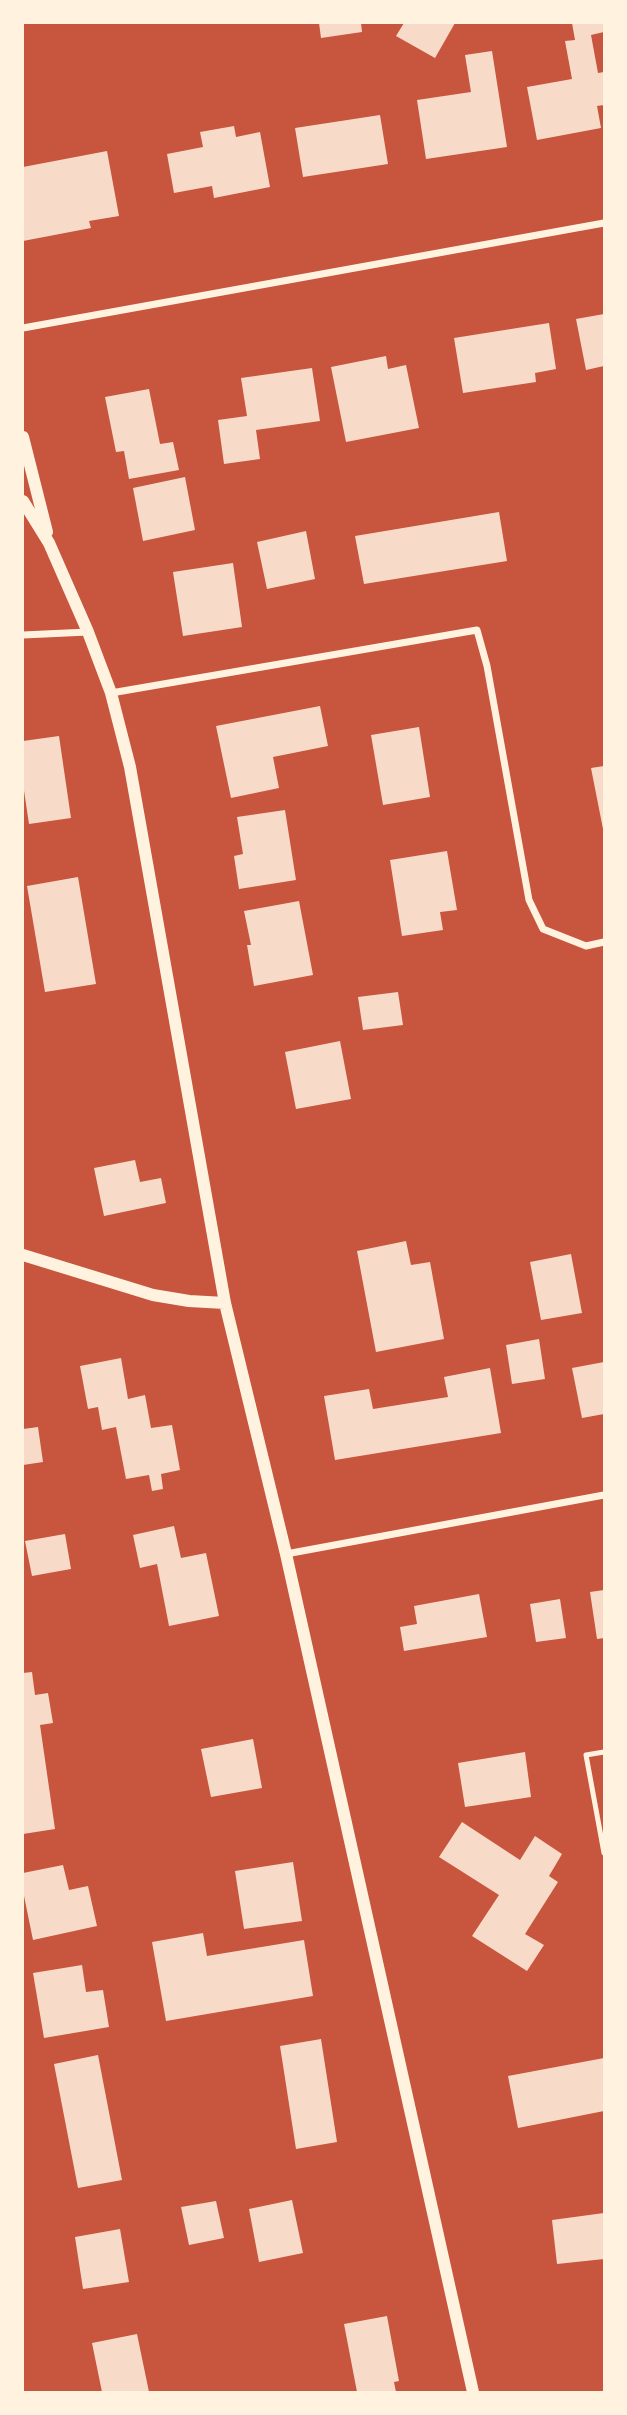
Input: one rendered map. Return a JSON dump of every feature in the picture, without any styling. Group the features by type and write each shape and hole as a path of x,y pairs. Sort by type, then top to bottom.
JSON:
{"street":[{"path":"23,328 604,223"},
{"path":"23,438 50,543 111,693 130,767 225,1303 286,1554 473,2392"},
{"path":"23,501 50,543"},
{"path":"111,693 477,630 487,666 529,900 543,929 586,946 604,942"},
{"path":"23,635 88,632"},
{"path":"23,1255 153,1295 225,1303"},
{"path":"286,1554 604,1495"}],"lane":[{"path":"604,1752 586,1755 604,1853"}],"building":[{"path":"319,23 361,23 362,32 321,38"},
{"path":"404,23 455,23 435,58 396,36"},
{"path":"572,23 604,23 604,32 591,35 598,73 604,72 604,105 597,106 601,128 537,140 527,87 572,79 565,41 575,40"},
{"path":"492,51 507,147 426,159 417,100 471,92 465,55"},
{"path":"380,115 388,164 303,177 295,128"},
{"path":"234,126 236,137 260,132 270,187 214,198 212,186 174,193 167,154 203,147 200,132"},
{"path":"107,151 119,216 89,221 91,228 23,241 23,167"},
{"path":"604,314 604,366 586,370 576,319"},
{"path":"549,323 556,369 535,373 536,382 463,393 454,338"},
{"path":"386,356 388,369 406,365 419,428 346,442 331,367"},
{"path":"312,368 320,421 256,430 260,459 224,464 218,420 247,416 241,378"},
{"path":"149,389 160,444 173,442 179,470 129,479 124,451 116,452 105,397"},
{"path":"185,477 195,530 143,541 133,488"},
{"path":"499,512 507,561 364,584 355,536"},
{"path":"306,531 315,579 267,589 257,542"},
{"path":"233,563 242,627 183,636 173,572"},
{"path":"320,706 328,746 273,757 279,788 231,798 216,726"},
{"path":"419,727 430,797 383,805 371,735"},
{"path":"59,736 71,818 29,824 23,784 23,741"},
{"path":"604,766 604,829 603,829 591,768"},
{"path":"285,810 296,880 239,889 234,856 243,854 237,817"},
{"path":"447,851 457,910 440,912 443,930 402,936 390,860"},
{"path":"78,877 96,984 45,992 27,886"},
{"path":"299,901 313,975 254,986 247,945 251,945 244,911"},
{"path":"398,992 403,1025 363,1030 358,997"},
{"path":"340,1041 351,1099 296,1109 285,1052"},
{"path":"135,1160 140,1182 161,1178 166,1203 104,1216 94,1168"},
{"path":"406,1241 411,1265 430,1262 444,1339 376,1352 357,1251"},
{"path":"571,1254 582,1313 541,1320 530,1262"},
{"path":"539,1339 545,1379 512,1384 506,1345"},
{"path":"121,1358 128,1399 145,1395 151,1428 172,1425 180,1470 161,1474 163,1489 152,1491 149,1475 126,1479 116,1427 102,1430 98,1407 88,1409 80,1366"},
{"path":"604,1362 604,1414 582,1418 572,1368"},
{"path":"490,1368 501,1433 335,1460 324,1396 369,1389 373,1409 448,1397 444,1377"},
{"path":"38,1427 43,1462 23,1465 23,1429"},
{"path":"174,1526 181,1558 206,1553 219,1616 169,1626 157,1564 140,1568 133,1535"},
{"path":"65,1534 71,1569 32,1576 25,1541"},
{"path":"604,1590 604,1638 597,1639 590,1592"},
{"path":"479,1594 487,1637 404,1651 400,1627 417,1624 414,1606"},
{"path":"560,1599 566,1638 536,1642 530,1604"},
{"path":"32,1672 35,1695 48,1693 53,1723 40,1725 55,1829 23,1834 23,1673"},
{"path":"253,1739 262,1788 211,1797 201,1749"},
{"path":"525,1752 531,1797 465,1807 458,1763"},
{"path":"462,1822 520,1860 535,1836 562,1854 549,1876 558,1882 525,1934 544,1945 527,1971 472,1936 499,1895 439,1857"},
{"path":"293,1862 302,1921 244,1929 235,1871"},
{"path":"63,1865 69,1890 88,1886 97,1926 33,1940 23,1891 23,1873"},
{"path":"203,1933 207,1956 304,1940 313,1996 166,2021 152,1942"},
{"path":"82,1965 86,1992 103,1990 109,2027 44,2038 33,1973"},
{"path":"321,2039 337,2142 296,2149 280,2046"},
{"path":"98,2055 122,2180 78,2188 54,2064"},
{"path":"604,2058 604,2111 518,2128 508,2076"},
{"path":"292,2200 303,2253 259,2262 249,2209"},
{"path":"216,2201 224,2238 189,2245 181,2207"},
{"path":"604,2213 604,2259 557,2264 552,2220"},
{"path":"120,2229 129,2282 83,2289 75,2237"},
{"path":"387,2316 399,2381 394,2382 396,2392 357,2392 344,2324"},
{"path":"137,2334 149,2392 102,2392 92,2343"}]}
